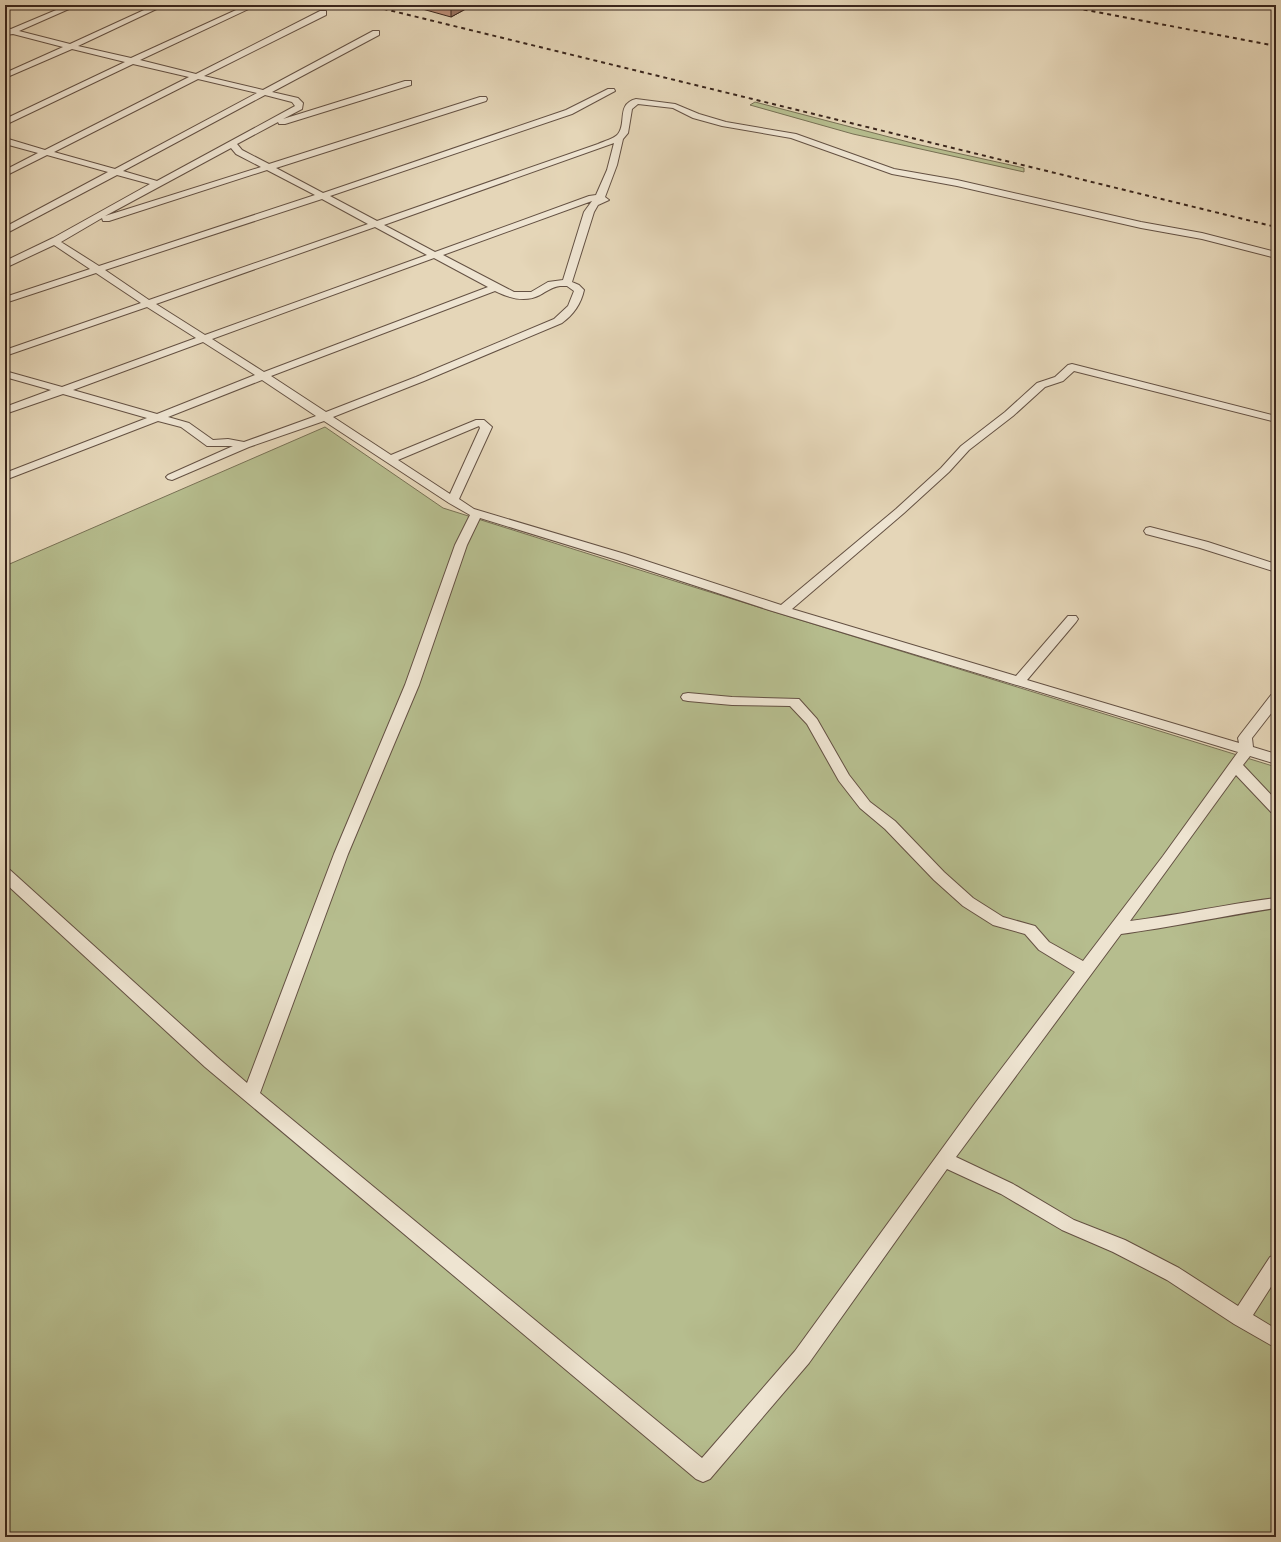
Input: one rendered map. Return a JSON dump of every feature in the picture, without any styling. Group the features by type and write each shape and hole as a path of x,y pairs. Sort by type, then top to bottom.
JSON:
{"street":[{"path":"7,32 74,5"},
{"path":"5,76 161,5"},
{"path":"5,122 253,5"},
{"path":"5,173 322,13"},
{"path":"5,265 56,240 299,107 299,103 295,100 7,32"},
{"path":"5,231 117,172 262,92 376,33"},
{"path":"260,128 314,113 408,83"},
{"path":"5,300 322,196 569,112 611,91"},
{"path":"84,224 115,216 269,168 483,99"},
{"path":"5,353 601,146 619,138 624,133 628,108 636,101 670,105 696,116 725,124 787,135 809,141 892,171 957,183 1134,224 1202,236 1276,255"},
{"path":"600,198 616,153 619,138"},
{"path":"5,141 159,184"},
{"path":"172,477 245,445 324,417 420,379 558,321 565,317 578,296 579,290 576,286 567,283 551,284 534,294 522,296 509,294 239,152 232,144"},
{"path":"5,411 592,198 600,198 604,200 595,203 589,212 567,283"},
{"path":"56,240 57,243 97,270 389,460 453,501 477,513 614,554 784,610 1276,759"},
{"path":"5,477 262,376 496,287"},
{"path":"784,610 790,602 900,511 945,470 965,448 1009,414 1041,385 1058,379 1072,367 1276,419"},
{"path":"5,374 185,425 211,444 228,442 245,445"},
{"path":"389,460 480,422 486,427 453,501"},
{"path":"251,1095 341,854 412,685 461,545 477,513"},
{"path":"1150,531 1196,543 1276,568"},
{"path":"1019,681 1072,619"},
{"path":"688,697 732,701 794,702 812,722 844,778 865,806 890,826 939,876 968,902 998,921 1030,930 1044,946 1085,970"},
{"path":"5,874 206,1057 704,1472 802,1357 982,1107 1117,929 1236,766 1247,750 1245,738 1276,698"},
{"path":"1236,766 1276,809"},
{"path":"1117,929 1180,920 1276,903"},
{"path":"944,1160 1007,1189 1068,1225 1119,1246 1173,1274 1276,1339"},
{"path":"1241,1318 1276,1263"}],"green space":[{"path":"755,102 916,144 1024,168 1024,172 853,134 750,105"},
{"path":"325,427 443,508 1276,767 1276,1537 5,1537 5,566"}],"building":[{"path":"443,5 455,5 451,7"}],"railway":[{"path":"368,5 1276,227"},
{"path":"1060,5 1276,46"}]}
